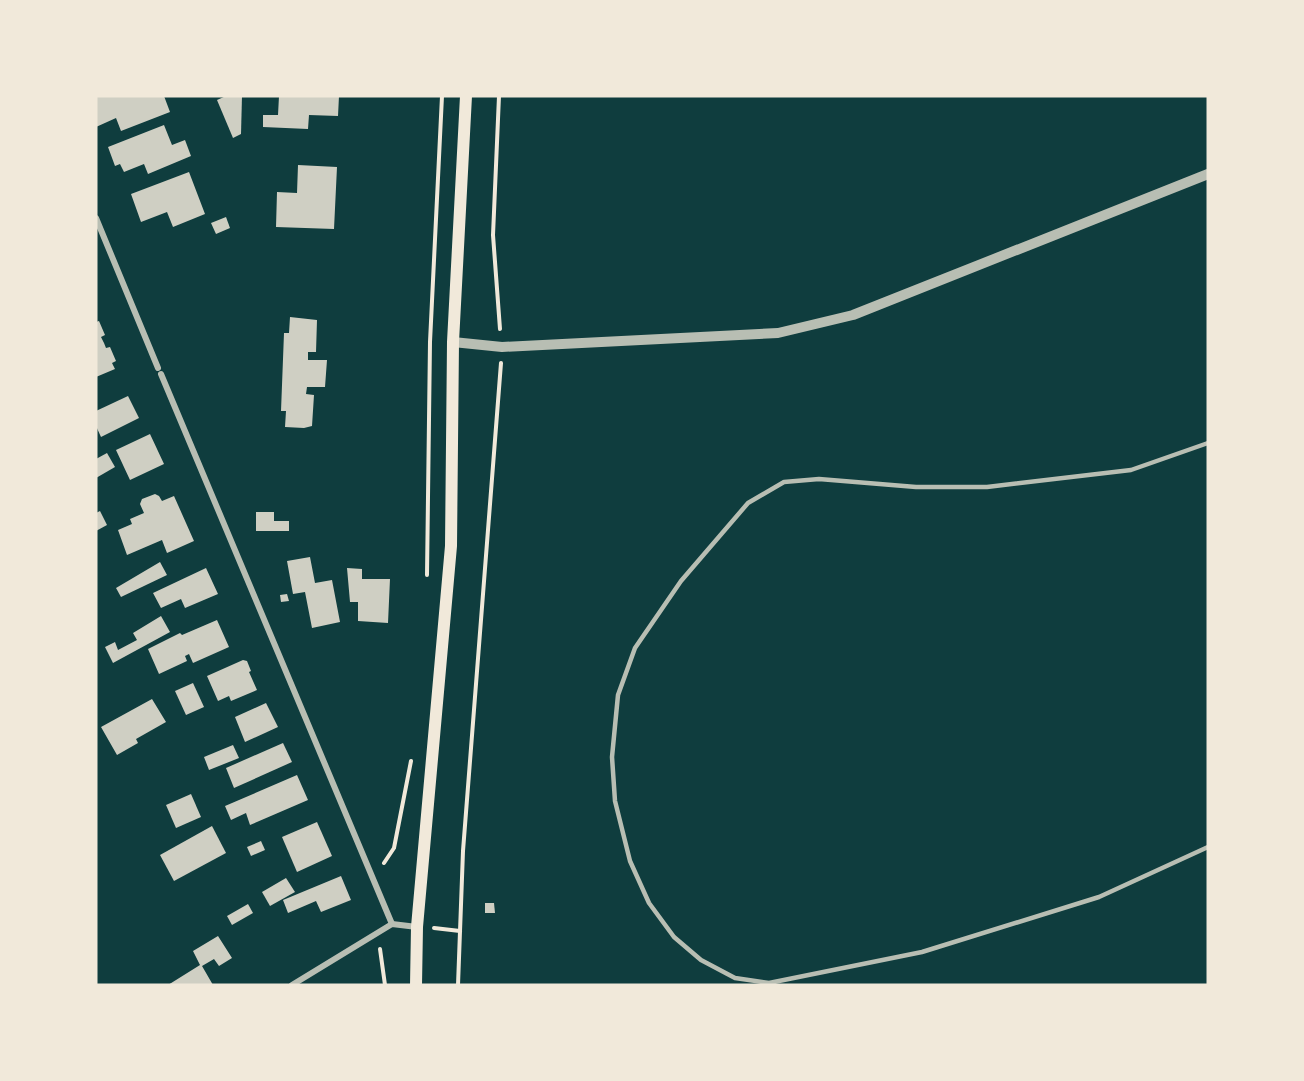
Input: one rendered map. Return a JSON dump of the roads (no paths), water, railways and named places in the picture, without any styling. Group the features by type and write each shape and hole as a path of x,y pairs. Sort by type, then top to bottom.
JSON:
{"main road":[{"path":"416,985 417,927 451,546 453,342 466,96"}],"street":[{"path":"453,342 502,347 778,333 853,315 1208,174"},
{"path":"96,218 392,924"},
{"path":"292,985 392,924 417,927"}],"lane":[{"path":"1208,442 1131,470 987,487 916,487 819,479 784,482 748,503 681,581 635,648 618,695 612,757 615,801 630,861 649,903 674,937 701,960 735,978 769,983 922,952 1099,897 1208,847"}]}
